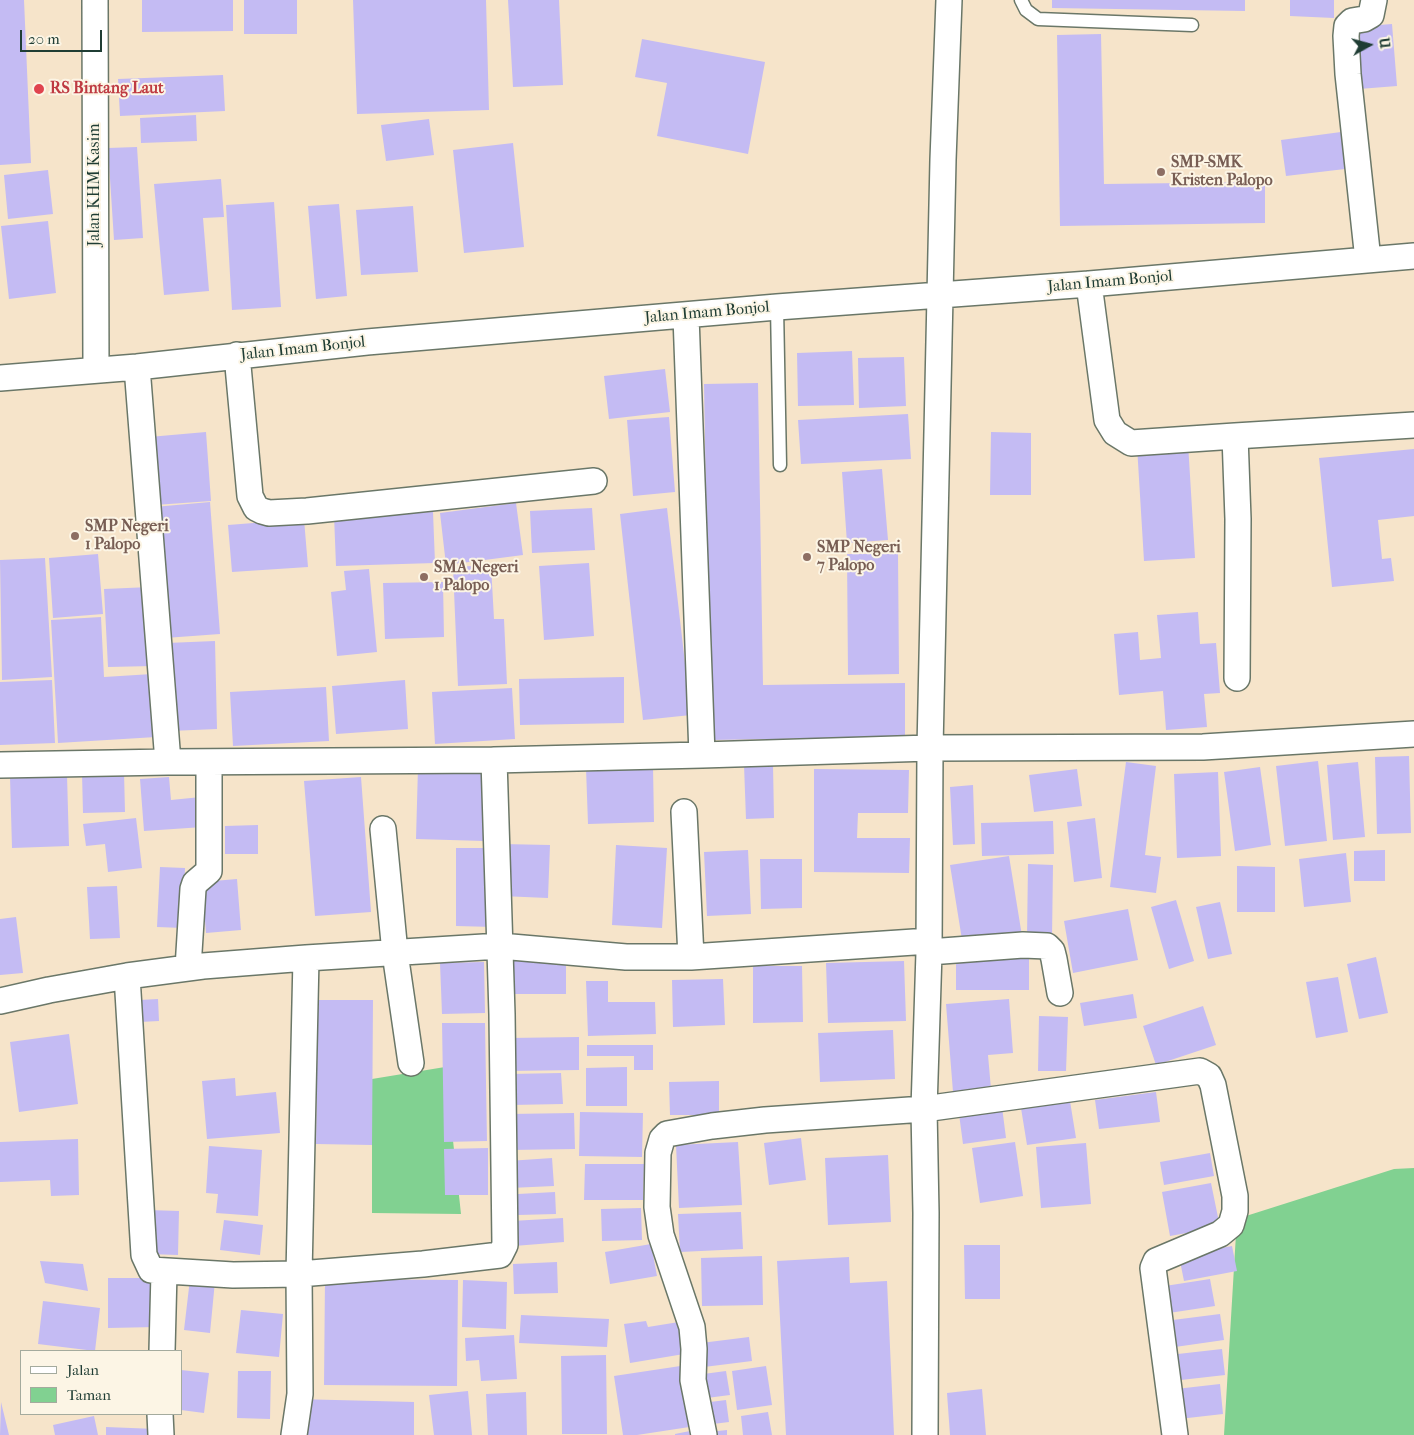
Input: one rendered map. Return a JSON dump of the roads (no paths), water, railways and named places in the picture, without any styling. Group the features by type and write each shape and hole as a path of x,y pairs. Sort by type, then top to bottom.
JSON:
{"street":[{"name":"Jalan KHM Kasim","path":"95,0 96,370"},
{"path":"925,1435 926,1213 924,1109 929,947 930,748 940,295 949,0"},
{"path":"1368,260 1348,74 1346,36 1347,26 1352,21 1364,19 1371,15 1374,0"},
{"name":"Jalan Imam Bonjol","path":"0,378 137,367 237,355 426,337 1414,256"},
{"path":"1089,284 1107,420 1115,433 1131,443 1414,425"},
{"path":"686,316 702,755"},
{"path":"237,355 250,496 256,508 262,511 269,513 307,511 594,481"},
{"path":"137,367 168,762"},
{"path":"1235,436 1238,529 1237,678"},
{"path":"0,765 494,760 930,748 1203,747 1414,734"},
{"path":"127,976 144,1255 151,1270 164,1272 299,1274 494,1257 503,1252 505,1245 500,946 494,760"},
{"path":"188,968 193,889 195,883 209,871 209,764"},
{"path":"684,812 691,957"},
{"path":"383,829 395,953 411,1062"},
{"path":"0,1001 127,976 188,968 306,958 500,946 626,957 691,957 929,947 1046,946 1052,951 1060,993"},
{"path":"294,1435 300,1394 299,1274 306,958"},
{"path":"704,1435 693,1380 694,1349 692,1326 674,1276 660,1226 657,1174 662,1139 666,1134 712,1126 924,1109 1200,1071 1210,1076 1213,1085 1235,1196 1235,1211 1232,1225 1220,1234 1156,1261 1153,1268 1175,1435"},
{"path":"162,1350 164,1272"},
{"path":"160,1415 161,1435"}],"lane":[{"path":"1021,0 1026,10 1038,19 1192,24"},
{"path":"776,307 780,465"}],"place":[{"name":"RS Bintang Laut","path":"39,89"},
{"name":"SMP-SMK Kristen Palopo","path":"1161,172"},
{"name":"SMP Negeri 1 Palopo","path":"75,536"},
{"name":"SMP Negeri 7 Palopo","path":"807,557"},
{"name":"SMA Negeri 1 Palopo","path":"424,577"}]}
